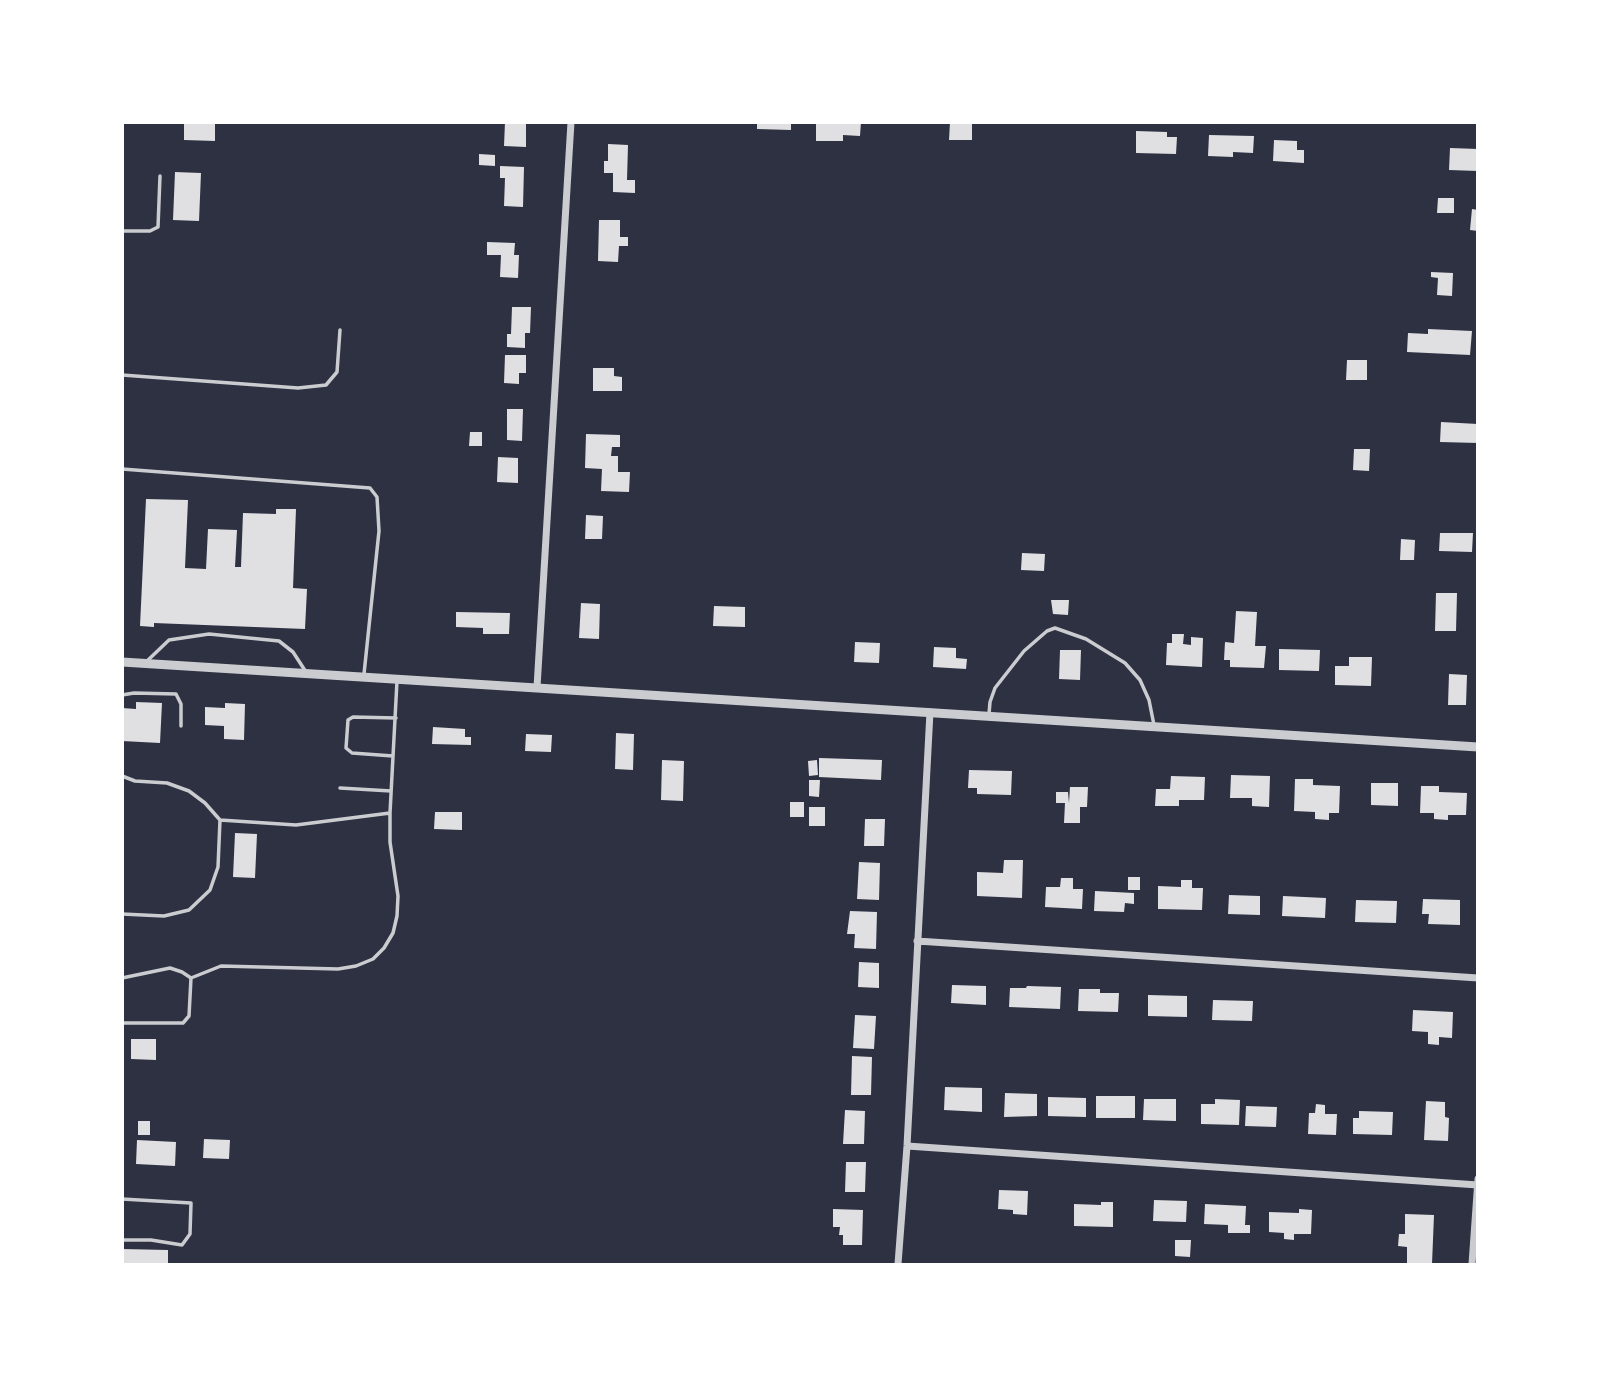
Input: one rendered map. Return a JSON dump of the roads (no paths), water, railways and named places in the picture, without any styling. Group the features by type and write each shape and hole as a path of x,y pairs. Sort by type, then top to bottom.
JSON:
{"street":[{"path":"537,687 571,122"},
{"path":"122,662 1478,747"},
{"path":"898,1265 907,1146 930,712"},
{"path":"917,941 1478,978"},
{"path":"907,1146 1477,1185"},
{"path":"1472,1265 1478,1179"}],"lane":[{"path":"122,231 149,232 158,227 160,176"},
{"path":"122,375 298,388 326,386 337,372 340,330"},
{"path":"122,469 370,488 377,497 379,531 364,676"},
{"path":"989,716 995,688 1024,651 1047,631 1055,628 1086,639 1125,663 1144,690 1154,727"},
{"path":"144,663 169,640 209,634 279,641 293,652 307,673"},
{"path":"191,978 221,967 338,969 373,959 384,948 393,933 398,896 390,842 397,678"},
{"path":"122,695 176,694 181,704 181,726"},
{"path":"393,756 352,753 346,748 348,720 353,717 396,718"},
{"path":"122,776 135,781 167,783 189,791 205,803 220,820 218,867 210,890 188,910 164,916 122,914"},
{"path":"340,789 391,791"},
{"path":"220,820 296,825 390,813"},
{"path":"122,978 170,968 191,978"},
{"path":"122,1023 183,1023 190,1016 191,978"},
{"path":"122,1199 191,1203 190,1234 181,1245 151,1240 122,1240"}]}
